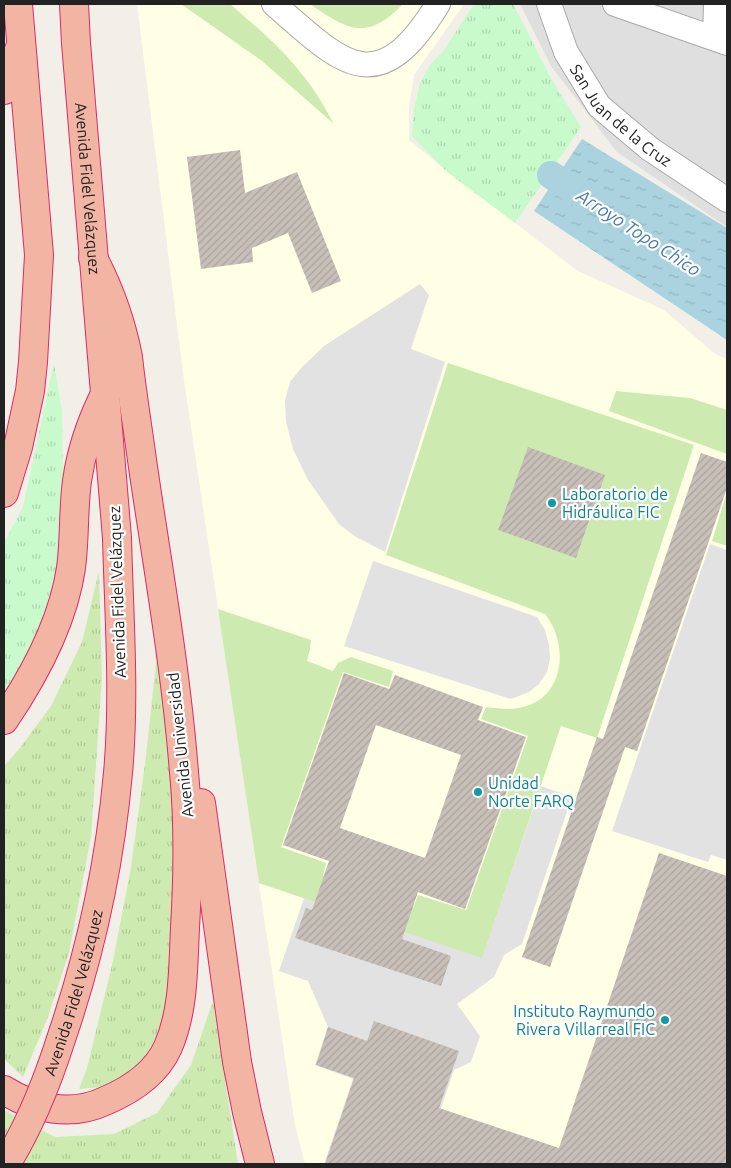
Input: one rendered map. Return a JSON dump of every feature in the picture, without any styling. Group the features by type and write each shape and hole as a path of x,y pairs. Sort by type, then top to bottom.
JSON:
{"highway":[{"name":"Avenida Fidel Velázquez","path":"6,1164 30,1120 56,1056 82,972 102,883 118,772 121,708 117,538 74,4"},
{"path":"4,90 16,19"},
{"path":"4,493 18,447 28,400 33,362 39,255 16,19"},
{"name":"Avenida Universidad","path":"4,1090 26,1102 41,1107 74,1110 101,1104 130,1089 146,1077 168,1047 179,1009 182,985 187,825 176,689 128,356 117,310 107,284 93,258"},
{"path":"4,720 34,671 66,592 74,540 76,482 81,456 92,420 104,395"},
{"path":"176,689 189,736 196,775 237,1062 260,1164"}],"street":[{"path":"274,4 315,40 337,56 358,64 386,61 407,47 425,25 438,4"},
{"name":"San Juan de la Cruz","path":"548,4 566,52 599,106 650,149 727,200"},
{"path":"615,4 721,40 716,4"}],"shaded area":[{"path":"137,4 464,4 414,75 409,107 409,140 578,271 664,310 715,354 727,359 727,1164 305,1164 295,1125 183,373"},
{"path":"520,4 727,4 727,227 617,152 551,66"},
{"path":"420,284 429,295 411,349 445,362 385,552 356,537 339,524 308,480 293,449 286,422 285,400 290,382 301,368 324,346"},
{"path":"710,544 727,550 727,860 711,855 708,862 612,831"},
{"path":"373,561 537,617 545,630 550,659 547,672 539,684 529,692 511,699 344,646"},
{"path":"541,786 572,797 522,944 504,955 494,977 457,1004 480,1036 471,1062 454,1070 422,1164 324,1164 353,1079 315,1065 328,1027 308,981 279,971 304,898 482,958"}],"green space":[{"path":"181,4 230,4 292,62 323,104 334,124 262,61"},
{"path":"310,4 403,4 379,23 358,28 336,21"},
{"path":"474,4 513,4 552,80 581,127 515,223 447,172 412,136 414,109 420,83 430,65 444,50"},
{"path":"54,363 62,411 63,479 61,540 47,624 4,707 4,543 23,507"},
{"path":"448,363 694,445 597,738 561,726 482,959 259,883 218,609 311,640 307,661 333,671 338,663 351,657 393,671 389,687 343,672 281,847 326,863 323,876 413,908 418,895 466,910 528,736 481,719 486,707 521,708 543,697 552,687 560,663 557,637 545,614 386,555"},
{"path":"616,391 690,398 727,410 727,454 609,411"},
{"path":"727,492 727,546 712,541"},
{"path":"148,533 183,899 162,1039 129,1076 104,1087 79,1089 87,1068 113,961 131,867 145,764 156,663"},
{"path":"99,571 102,678 91,837 69,953 48,1017 23,1077 4,1059 4,766 51,706 82,642"},
{"path":"213,1001 238,1164 4,1164 4,1110 55,1137 114,1134 157,1113 191,1065"}],"water":[{"path":"582,139 727,228 727,340 534,211"}],"building":[{"path":"240,150 245,193 297,172 341,281 312,293 288,233 252,248 253,262 201,269 187,157"},
{"name":"Laboratorio de Hidráulica FIC","path":"528,447 605,475 576,558 498,530"},
{"path":"701,453 727,462 727,488 637,751 625,747 550,967 522,957 597,737 603,739"},
{"name":"Unidad Norte FARQ","path":"344,673 389,689 395,675 483,707 478,720 526,737 465,909 418,892 402,939 451,956 441,986 295,938 306,908 312,910 329,861 283,845","holes":["376,725 461,755 425,858 340,828"]},
{"name":"Instituto Raymundo Rivera Villarreal FIC","path":"659,853 727,876 727,1164 325,1164 354,1078 316,1065 328,1027 367,1041 374,1021 459,1051 439,1108 559,1148"}],"waterway":[{"name":"Arroyo Topo Chico","path":"551,175 588,199"}],"place":[{"name":"Laboratorio de Hidráulica FIC","path":"552,503"},
{"name":"Unidad Norte FARQ","path":"478,792"},
{"name":"Instituto Raymundo Rivera Villarreal FIC","path":"665,1020"}]}
